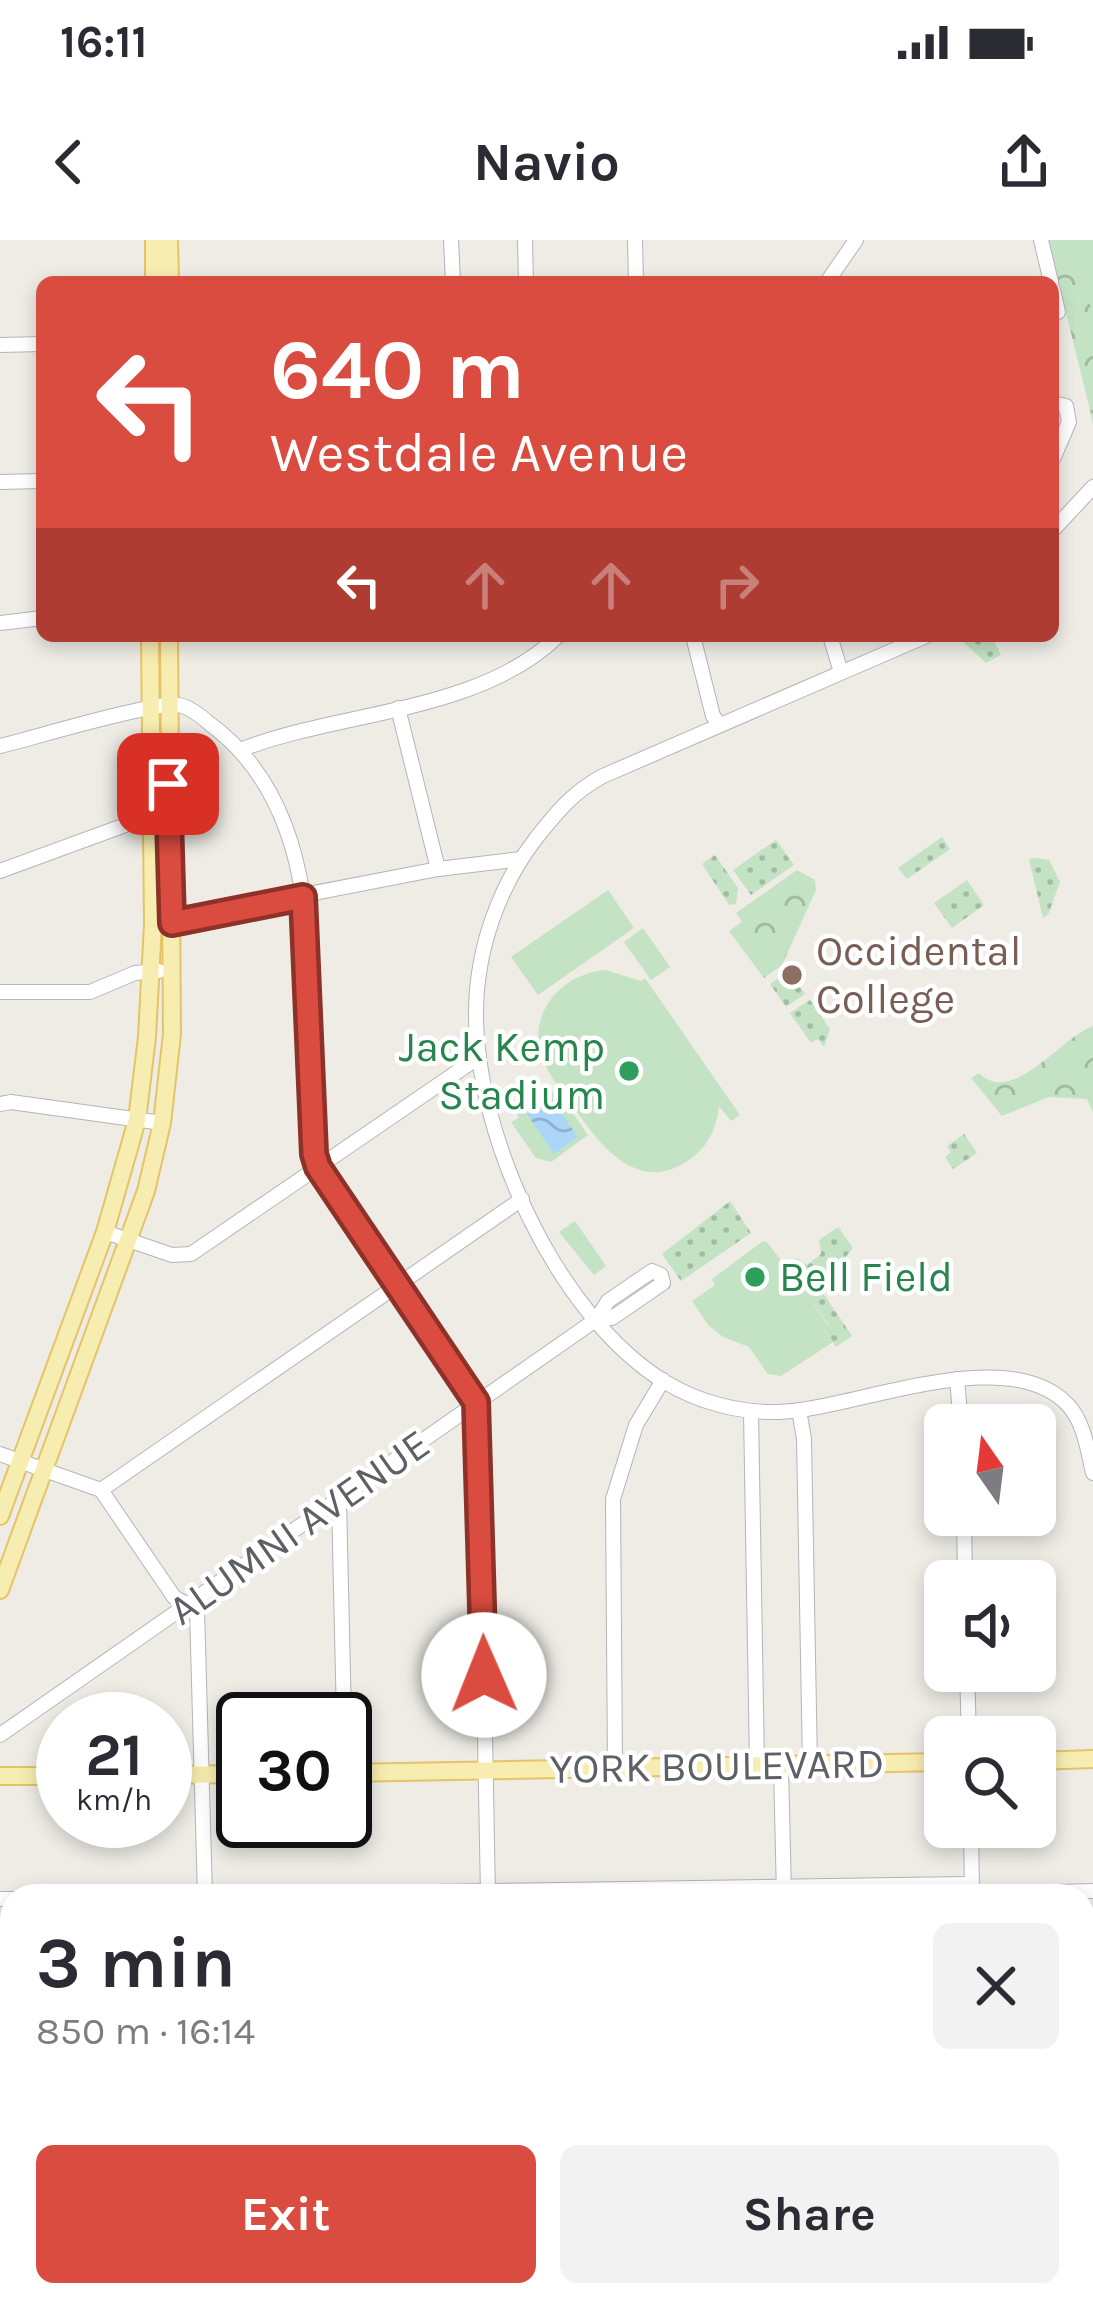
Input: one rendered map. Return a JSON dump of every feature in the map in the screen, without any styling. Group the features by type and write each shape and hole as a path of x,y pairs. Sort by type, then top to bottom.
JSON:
{"main road":[{"path":"154,240 154,276"},
{"path":"169,240 170,276"},
{"path":"151,642 160,706"},
{"path":"0,1516 105,1232 136,1120 145,1058 160,813 160,706 168,642"},
{"path":"0,1590 146,1191 162,1124 173,970 160,813"},
{"path":"1056,1760 1093,1759"},
{"name":"YORK BOULEVARD","path":"372,1772 924,1762"},
{"path":"0,1775 36,1776"},
{"path":"192,1775 216,1775"}],"street":[{"path":"451,240 453,276"},
{"path":"525,240 526,276"},
{"path":"635,240 636,276"},
{"path":"830,276 856,240"},
{"path":"1041,240 1050,276"},
{"path":"0,345 36,344"},
{"path":"1059,404 1066,406 1069,422 1059,445"},
{"path":"0,482 36,481"},
{"path":"1059,524 1093,487"},
{"path":"0,623 36,619"},
{"path":"240,750 482,682 551,642"},
{"path":"694,642 713,716 720,725"},
{"path":"832,642 842,672"},
{"path":"912,642 586,785 559,809 521,859 493,917 480,964 479,1057 501,1146 551,1255 597,1319 663,1381 703,1400 751,1411 799,1410 957,1378 1010,1380 1058,1396 1076,1416 1093,1473"},
{"path":"0,746 179,705 202,717 240,750 283,817 303,897 318,1167 476,1402 488,1884"},
{"path":"398,708 438,868"},
{"path":"0,871 160,813"},
{"path":"152,924 438,868 521,859"},
{"path":"0,992 89,992 136,973 173,970"},
{"path":"105,1232 172,1255 191,1255 479,1057"},
{"path":"0,1104 162,1124"},
{"path":"101,1490 522,1199"},
{"name":"ALUMNI AVENUE","path":"0,1735 597,1319 608,1301 652,1271 662,1274 663,1282 612,1318 597,1319"},
{"path":"957,1378 959,1404"},
{"path":"615,1768 613,1498 625,1453 663,1381"},
{"path":"799,1410 804,1439 810,1765"},
{"path":"751,1411 757,1766"},
{"path":"0,1454 101,1490 174,1597 200,1616 205,1884"},
{"path":"339,1500 343,1692"},
{"path":"781,1766 784,1884"},
{"path":"971,1848 972,1884"}],"green space":[{"path":"1048,240 1093,240 1093,424 1059,276"},
{"path":"1067,240 1093,240 1093,309 1081,292"},
{"path":"963,642 995,642 1001,655 986,663"},
{"path":"942,837 950,849 907,879 898,868"},
{"path":"776,840 794,865 751,895 733,870"},
{"path":"715,855 738,888 736,904 729,905 702,864"},
{"path":"1029,859 1049,860 1060,882 1043,918"},
{"path":"797,870 815,880 816,890 782,965 764,978 729,931 742,922 736,913"},
{"path":"967,880 984,905 952,928 934,903"},
{"path":"608,890 634,928 538,995 511,957"},
{"path":"643,928 670,967 651,980 624,942"},
{"name":"Jack Kemp Stadium","path":"606,970 641,981 645,978 740,1115 731,1121 719,1106 706,1143 696,1155 670,1170 636,1169 607,1149 543,1059 539,1027 551,999 575,979"},
{"path":"789,971 805,994 786,1007 770,984"},
{"path":"810,1000 830,1029 824,1047 818,1039 811,1043 790,1013"},
{"path":"1093,1026 1093,1112 1087,1099 1049,1097 1002,1116 971,1078 979,1073 1006,1082 1021,1076"},
{"path":"530,1087 559,1093 588,1135 551,1162 536,1158 511,1122 519,1118 515,1111"},
{"path":"964,1134 977,1153 953,1169 945,1157 951,1152 947,1146"},
{"path":"730,1201 751,1233 681,1281 662,1254"},
{"path":"575,1221 606,1266 594,1275 559,1232"},
{"path":"838,1227 853,1248 843,1260 849,1271 821,1290 852,1336 836,1347 824,1329 829,1325 784,1265 797,1258 807,1265 821,1254 819,1240"},
{"path":"763,1241 829,1326 824,1330 833,1342 781,1376 768,1374 749,1347 708,1325 692,1301 715,1285 712,1279"}],"water":[{"path":"533,1094 543,1103 551,1098 578,1137 554,1154 527,1114 533,1110 527,1101"}],"place":[{"name":"Occidental College","path":"792,975"},
{"name":"Jack Kemp Stadium","path":"629,1071"},
{"name":"Bell Field","path":"755,1277"}],"route":[{"path":"168,784 172,923 303,897 318,1167 476,1402 484,1675"}]}
